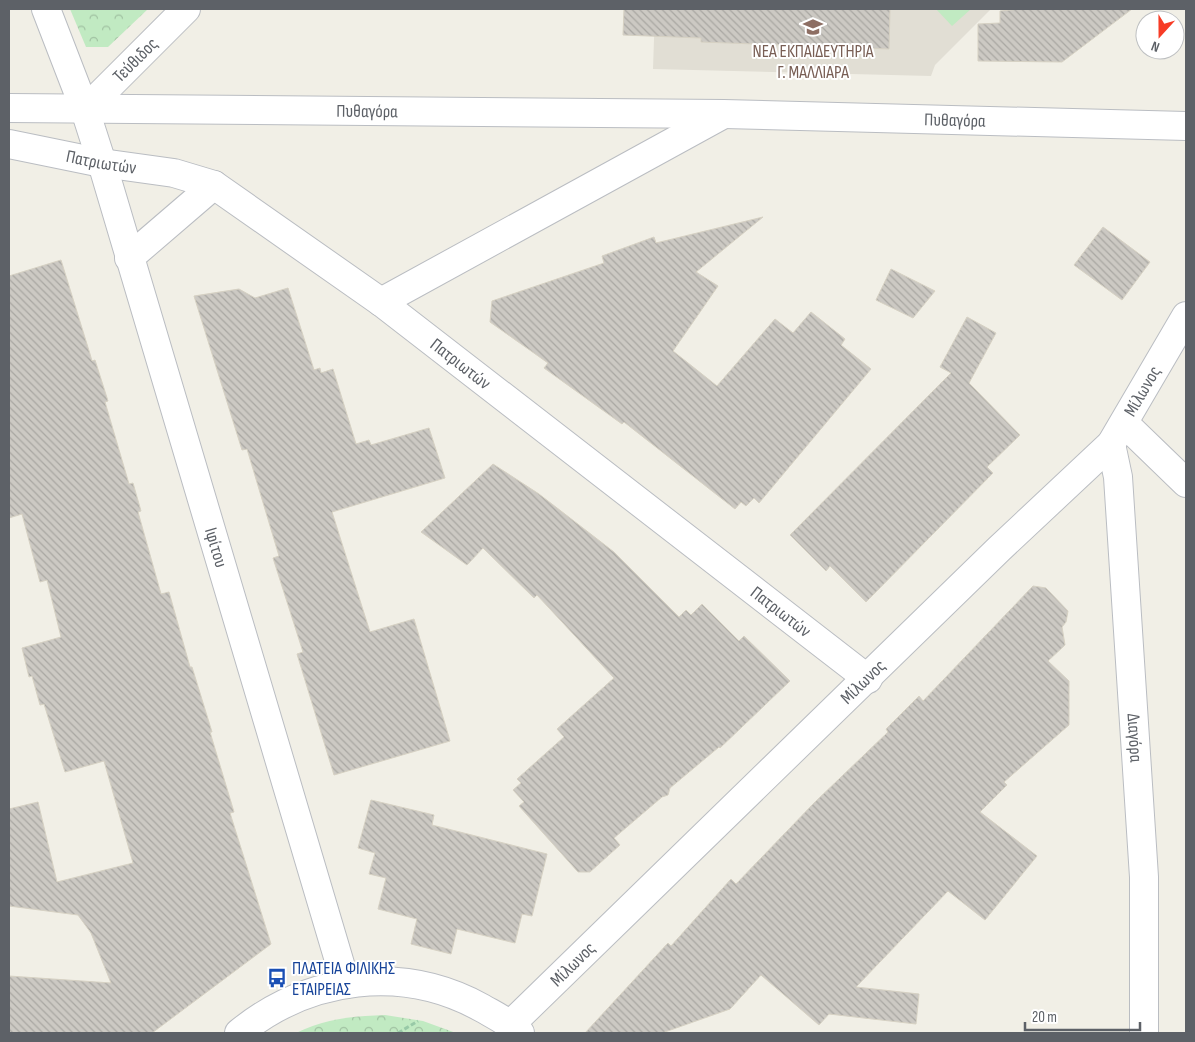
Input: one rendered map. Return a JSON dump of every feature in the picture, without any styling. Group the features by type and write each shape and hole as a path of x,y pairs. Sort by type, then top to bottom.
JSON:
{"street":[{"name":"Ιφίτου","path":"46,9 85,110 102,163 346,984"},
{"name":"Τεύθιδος","path":"85,110 186,9"},
{"name":"Πυθαγόρα","path":"9,108 724,114 1186,126"},
{"path":"381,302 724,114"},
{"name":"Πατριωτών","path":"9,144 102,163 174,173 214,185 381,302 868,679"},
{"path":"129,258 214,185"},
{"name":"Μίλωνος","path":"516,1029 999,549 1118,434 1186,316"},
{"path":"1118,434 1186,483"},
{"name":"Διαγόρα","path":"1118,434 1118,477 1144,877 1144,1033"},
{"path":"239,1033 256,1019 284,1003 315,991 346,984 384,981 422,985 458,995 516,1029"}],"shaded area":[{"name":"ΝΕΑ ΕΚΠΑΙΔΕΥΤΗΡΙΑ Γ. ΜΑΛΛΙΑΡΑ","path":"655,9 991,9 935,65 931,76 653,69"}],"green space":[{"path":"70,9 148,9 108,47 86,47"},
{"path":"936,9 971,9 952,26"},
{"path":"385,1015 423,1021 456,1033 296,1033 317,1024 339,1019"}],"building":[{"path":"624,9 890,9 889,49 701,42 701,38 623,35"},
{"path":"1020,9 1132,9 1062,62 978,61 978,24 1000,23 1000,11"},
{"path":"763,217 696,272 718,286 673,351 717,386 775,319 793,333 811,312 845,339 841,345 871,369 759,503 754,498 746,506 741,502 735,509 624,422 622,424 544,368 548,363 490,322 492,301 604,263 602,256 654,237 656,243"},
{"path":"1103,227 1150,262 1122,300 1074,265"},
{"path":"61,260 92,361 95,360 108,401 105,402 129,484 133,483 141,511 138,512 161,594 169,592 190,667 192,667 212,732 210,732 234,812 230,813 271,944 152,1033 9,1033 9,976 111,983 91,933 78,915 9,906 9,809 38,802 57,882 133,863 104,761 65,772 44,704 40,705 32,676 29,677 22,648 61,637 47,580 40,582 22,514 9,518 9,276"},
{"path":"891,269 935,291 913,318 876,300"},
{"path":"288,288 314,370 320,368 321,373 333,369 356,444 369,440 371,445 429,428 445,478 332,512 370,632 414,619 450,741 334,775 297,654 303,652 273,558 279,556 247,449 242,450 194,296 239,289 255,298"},
{"path":"967,317 996,333 969,383 1020,435 987,467 993,473 866,602 830,566 826,571 790,535 951,373 940,367"},
{"path":"493,464 539,494 614,552 679,617 686,610 691,615 702,604 739,641 744,636 790,681 720,748 670,788 668,795 662,797 614,838 620,845 590,872 578,872 519,806 524,802 513,790 521,783 517,779 564,737 557,729 614,678 537,595 534,598 483,548 467,565 421,532"},
{"path":"1033,586 1046,588 1068,611 1066,622 1062,627 1065,645 1048,661 1069,681 1069,725 1004,782 1007,785 980,812 1037,856 985,920 948,891 856,987 919,994 916,1024 829,1014 819,1025 761,975 730,1009 662,1033 585,1033 668,943 671,946 731,879 736,884 815,802 888,732 886,729 919,696 923,701"},
{"path":"371,800 434,815 432,825 547,854 532,916 522,914 515,943 457,929 451,954 411,944 417,919 378,909 386,878 369,874 375,853 358,848"}],"place":[{"name":"ΝΕΑ ΕΚΠΑΙΔΕΥΤΗΡΙΑ Γ. ΜΑΛΛΙΑΡΑ","path":"813,27"},
{"name":"ΠΛΑΤΕΙΑ ΦΙΛΙΚΗΣ ΕΤΑΙΡΕΙΑΣ","path":"277,978"}]}
